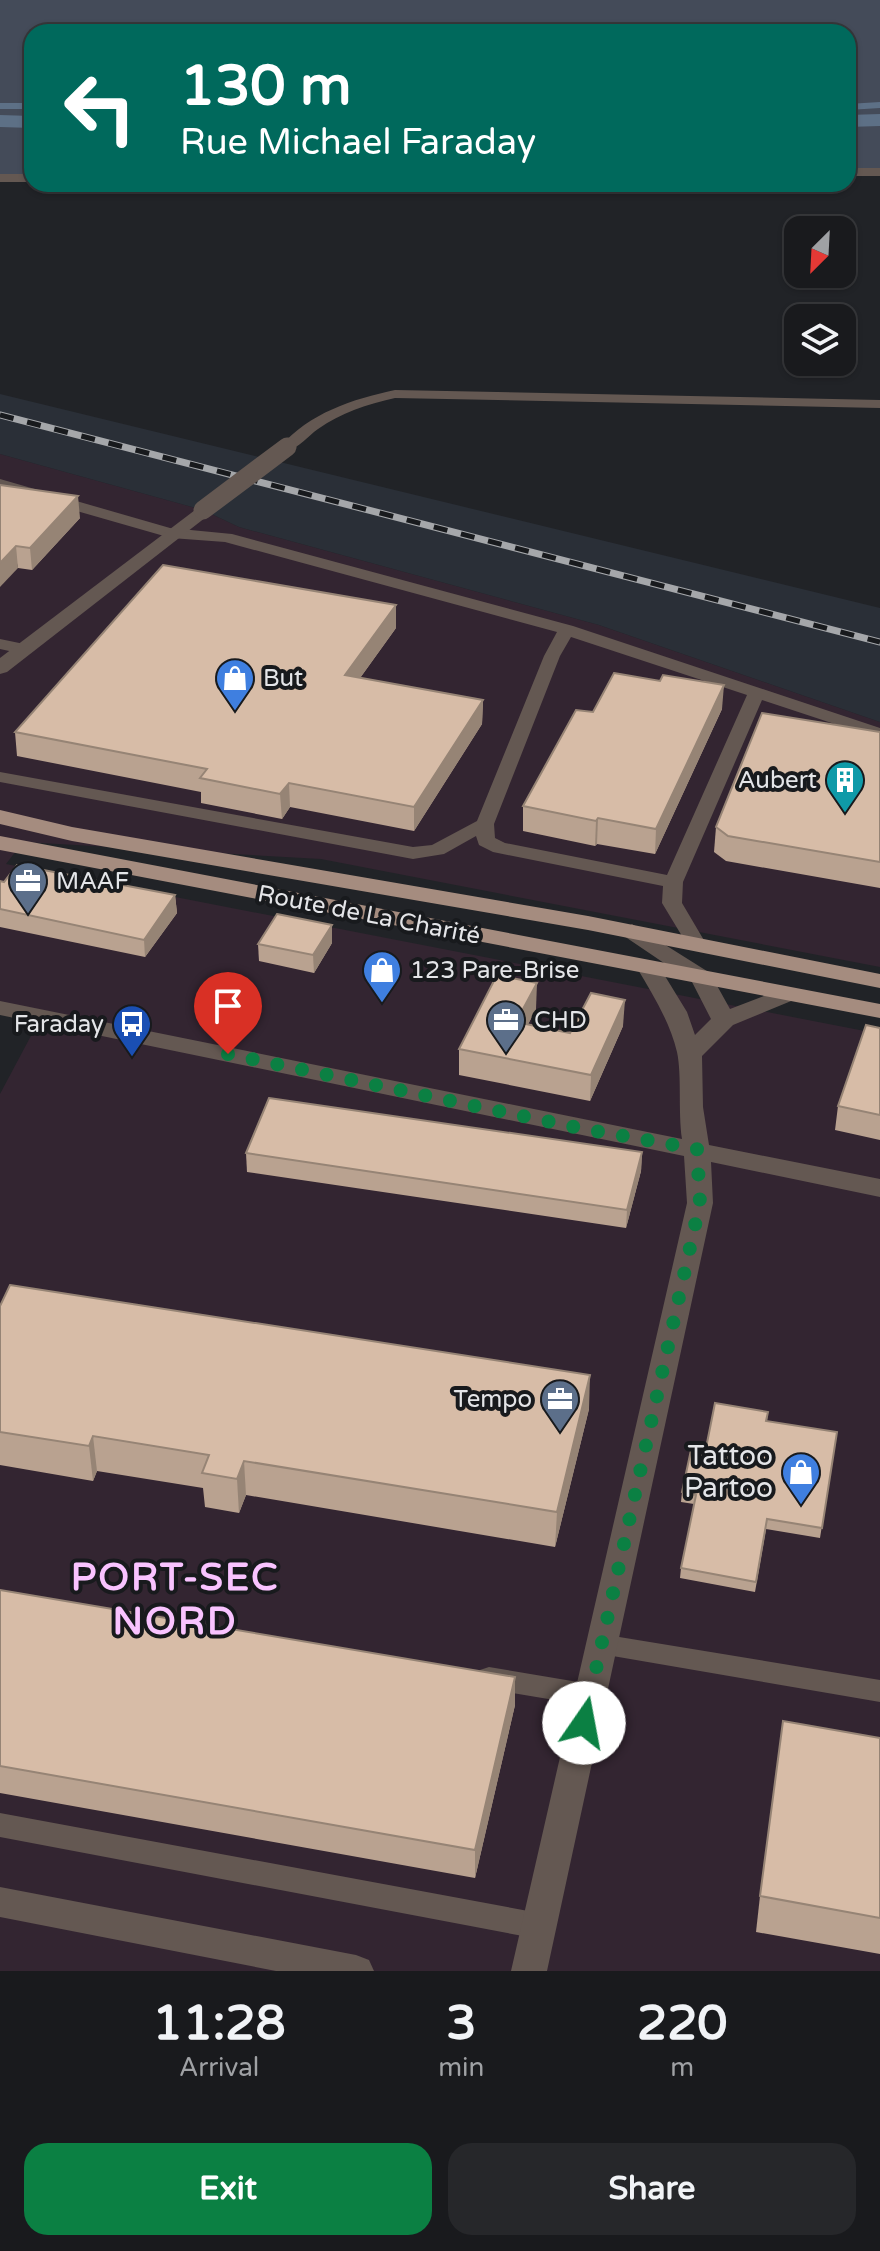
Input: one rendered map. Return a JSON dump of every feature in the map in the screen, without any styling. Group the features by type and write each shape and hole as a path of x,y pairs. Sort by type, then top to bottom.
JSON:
{"main road":[{"name":"Route de La Charité","path":"0,817 87,837 632,931"},
{"name":"Route de La Charité","path":"0,843 649,968 695,962"},
{"path":"695,962 880,981"},
{"path":"695,962 787,994 880,1011"},
{"path":"695,962 880,995"}],"street":[{"path":"856,172 880,172"},
{"path":"0,178 24,178"},
{"path":"0,668 172,532 287,447"},
{"path":"632,931 695,962 724,1020"},
{"path":"529,1971 700,1203 697,1149 690,1107 690,1054 675,1012 649,968"},
{"path":"690,1054 724,1020 787,994"},
{"path":"0,1008 880,1188"},
{"path":"0,1902 293,1965 356,1971"}],"lane":[{"path":"287,447 303,431 335,410 361,400 395,394 880,404"},
{"path":"0,484 172,532 226,537 567,630 880,734"},
{"path":"567,630 552,656 485,824 486,841 500,848 673,882"},
{"path":"0,644 23,649"},
{"path":"695,962 672,903 673,882 757,691"},
{"path":"0,777 413,853 437,850 485,824"},
{"path":"601,1644 880,1691"},
{"path":"466,1674 590,1695"},
{"path":"0,1825 539,1926"}],"shaded area":[{"path":"0,0 880,0 880,172 856,172 856,24 24,24 24,178 0,178"},
{"path":"0,394 880,608 880,722 599,625 239,527 203,510 0,454"},
{"path":"0,454 203,510 239,527 599,625 880,722 880,967 321,859 23,842 6,864 880,1034 880,1971 0,1971 0,1094 41,1017 0,1008"}],"building":[{"path":"0,485 78,496 30,548 16,546 0,563"},
{"name":"But","path":"163,565 396,605 345,675 483,700 414,807 289,783 280,794 200,778 207,769 15,732"},
{"path":"614,673 660,681 663,675 724,685 656,829 523,806 576,710 593,712"},
{"path":"762,713 880,732 880,862 728,836 716,827"},
{"path":"17,865 175,895 144,940 0,909 0,881 4,882"},
{"path":"277,914 332,925 313,955 258,944"},
{"path":"497,975 537,983 516,1022 570,1033 591,993 625,1000 591,1075 459,1049"},
{"path":"866,1025 880,1028 880,1115 838,1106"},
{"path":"269,1098 642,1152 627,1210 246,1153"},
{"path":"10,1285 590,1375 557,1512 244,1461 237,1479 202,1473 209,1455 93,1436 89,1446 0,1432 0,1306"},
{"path":"715,1403 768,1412 766,1421 837,1432 822,1528 767,1519 756,1582 681,1568 696,1495 682,1492 691,1450 705,1453"},
{"path":"0,1590 515,1677 475,1850 0,1766"},
{"path":"783,1721 880,1738 880,1918 760,1896"}],"waterway":[{"path":"856,106 880,105"},
{"path":"0,106 24,106"},
{"path":"856,121 880,120"},
{"path":"0,121 24,122"}],"railway":[{"path":"0,415 880,642"}],"place":[{"name":"But","path":"235,712"},
{"name":"Aubert","path":"845,814"},
{"name":"MAAF","path":"28,915"},
{"name":"123 Pare-Brise","path":"382,1004"},
{"name":"CHD","path":"506,1054"},
{"name":"Faraday","path":"132,1058"},
{"name":"Tempo","path":"560,1433"},
{"name":"Tattoo Partoo","path":"801,1506"}],"district":[{"name":"PORT-SEC NORD","path":"175,1600"}],"route":[{"path":"228,1054 584,1129 697,1149 700,1203 584,1723"}]}
